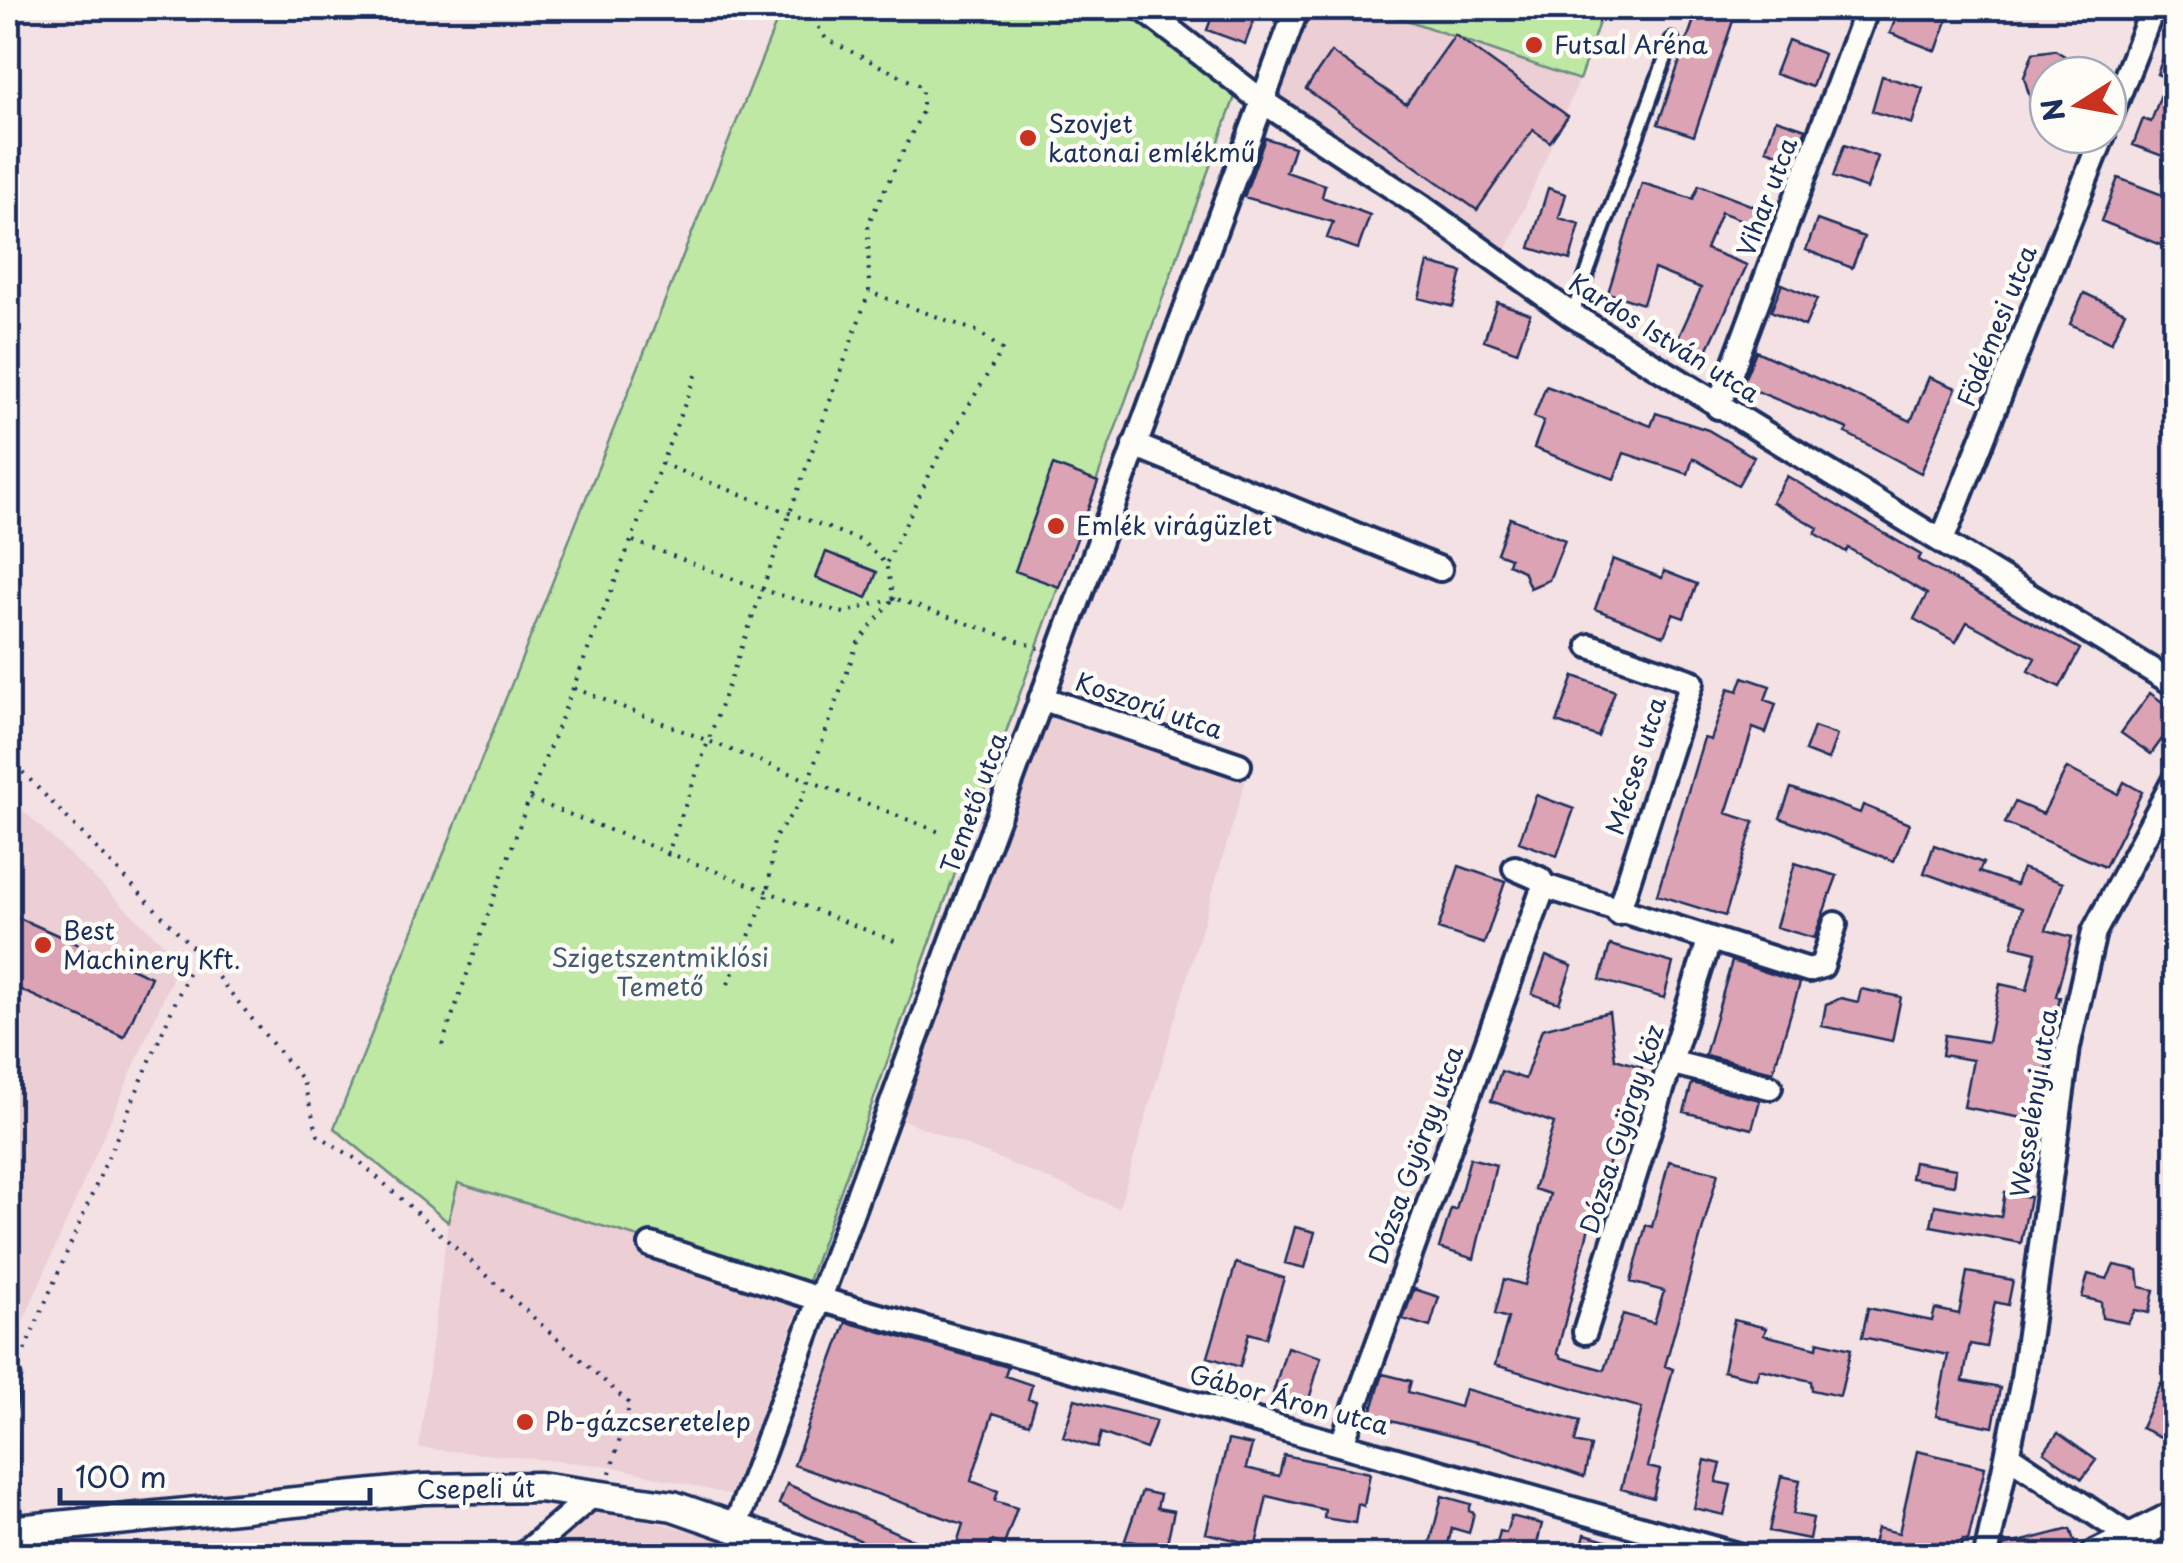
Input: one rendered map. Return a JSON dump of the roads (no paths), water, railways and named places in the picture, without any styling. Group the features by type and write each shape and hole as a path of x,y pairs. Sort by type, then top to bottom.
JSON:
{"street":[{"name":"Kardos István utca","path":"1142,8 1262,101 1421,206 1572,315 1718,407 1943,538 2176,684"},
{"name":"Temető utca","path":"736,1525 1297,8"},
{"name":"Vihar utca","path":"1718,407 1867,8"},
{"path":"2128,72 2154,8"},
{"name":"Födémesi utca","path":"1943,538 2095,155"},
{"path":"1134,445 1440,569"},
{"name":"Mécses utca","path":"1590,646 1692,682 1618,913"},
{"name":"Koszorú utca","path":"1041,698 1240,765"},
{"name":"Wesselényi utca","path":"1986,1556 2010,1456 2029,1344 2065,1064 2094,932 2176,777"},
{"path":"1516,868 1540,879 1544,886 1618,913 1816,970 1822,966 1835,924"},
{"name":"Dózsa György utca","path":"1342,1443 1544,886"},
{"name":"Dózsa György köz","path":"1585,1332 1709,942"},
{"path":"1673,1063 1770,1087"},
{"name":"Gábor Áron utca","path":"651,1245 822,1300 1741,1556"},
{"path":"2010,1456 2159,1556"},
{"name":"Csepeli út","path":"21,1540 424,1489 538,1487 673,1506 817,1556"},
{"path":"522,1556 596,1493"},
{"path":"2094,1556 2176,1515"}],"lane":[{"path":"1572,315 1672,40"},
{"path":"8,1408 14,1376"},
{"path":"8,1418 21,1540"}],"place":[{"name":"Futsal Aréna","path":"1534,45"},
{"name":"Szovjet katonai emlékmű","path":"1028,138"},
{"name":"Emlék virágüzlet","path":"1056,526"},
{"name":"Best Machinery Kft.","path":"43,945"},
{"name":"Pb-gázcseretelep","path":"525,1422"}],"park label":[{"name":"Szigetszentmiklósi Temető","path":"660,972"}]}
